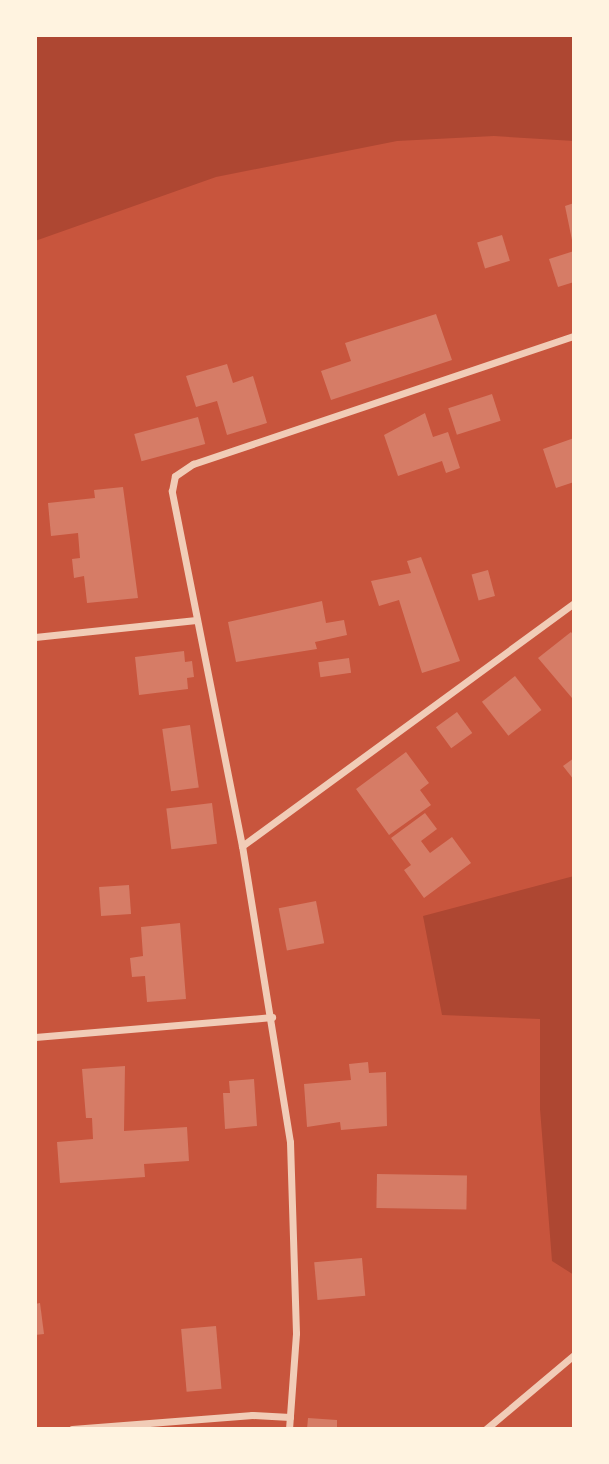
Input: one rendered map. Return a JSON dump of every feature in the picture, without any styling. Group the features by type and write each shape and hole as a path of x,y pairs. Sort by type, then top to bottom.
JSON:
{"street":[{"path":"289,1429 296,1333 290,1142 272,1017 242,846 172,491 175,476 193,464 574,336"},
{"path":"242,846 574,603"},
{"path":"35,637 196,620"},
{"path":"35,1037 272,1017"},
{"path":"486,1429 574,1355"},
{"path":"72,1429 252,1415 290,1417"}],"shaded area":[{"path":"35,35 574,35 574,141 494,136 397,141 216,177 35,241"},
{"path":"574,876 574,1275 552,1261 540,1109 540,1019 442,1015 423,916"}],"building":[{"path":"574,203 574,245 573,245 565,206"},
{"path":"502,235 510,261 485,268 477,243"},
{"path":"574,251 574,282 558,287 549,259"},
{"path":"436,314 452,360 331,400 321,371 351,361 345,343"},
{"path":"227,364 233,383 253,376 267,423 227,435 217,401 196,407 186,376"},
{"path":"492,394 501,421 457,435 448,408"},
{"path":"425,413 433,437 448,432 460,468 446,473 442,461 398,476 384,435"},
{"path":"198,417 205,444 141,461 134,434"},
{"path":"574,438 574,482 556,488 543,449"},
{"path":"123,487 138,598 87,603 84,576 74,578 72,559 80,558 78,533 51,536 48,503 95,498 94,490"},
{"path":"421,557 460,661 422,673 399,600 379,606 371,581 411,573 407,561"},
{"path":"488,570 495,596 479,600 472,574"},
{"path":"322,601 326,623 344,620 347,635 315,642 317,649 236,662 228,622"},
{"path":"571,632 574,636 572,698 538,658"},
{"path":"184,651 185,662 192,661 194,677 187,678 188,689 139,695 135,657"},
{"path":"349,658 351,673 320,677 318,662"},
{"path":"515,676 541,710 508,736 482,702"},
{"path":"457,712 472,733 451,748 436,727"},
{"path":"190,725 199,787 171,791 162,729"},
{"path":"406,752 429,783 420,790 431,805 389,835 356,789"},
{"path":"574,758 574,780 563,766"},
{"path":"212,803 217,844 171,849 166,809"},
{"path":"425,813 437,829 421,841 430,853 452,837 471,863 424,898 404,870 411,865 391,838"},
{"path":"129,885 131,914 101,916 99,887"},
{"path":"316,901 324,943 287,950 279,908"},
{"path":"180,923 186,999 147,1002 145,976 132,977 130,958 143,956 141,927"},
{"path":"368,1062 369,1073 386,1072 387,1126 341,1130 340,1122 307,1127 304,1084 351,1080 349,1064"},
{"path":"125,1066 124,1131 187,1127 189,1161 144,1164 145,1177 60,1183 57,1142 93,1139 92,1118 86,1118 82,1069"},
{"path":"254,1079 257,1126 225,1129 223,1093 230,1093 229,1081"},
{"path":"377,1174 467,1176 466,1210 376,1208"},
{"path":"362,1258 365,1296 317,1300 314,1262"},
{"path":"40,1303 44,1334 35,1335 35,1304"},
{"path":"216,1326 221,1389 187,1392 181,1329"},
{"path":"308,1418 337,1420 337,1429 307,1429"}]}
